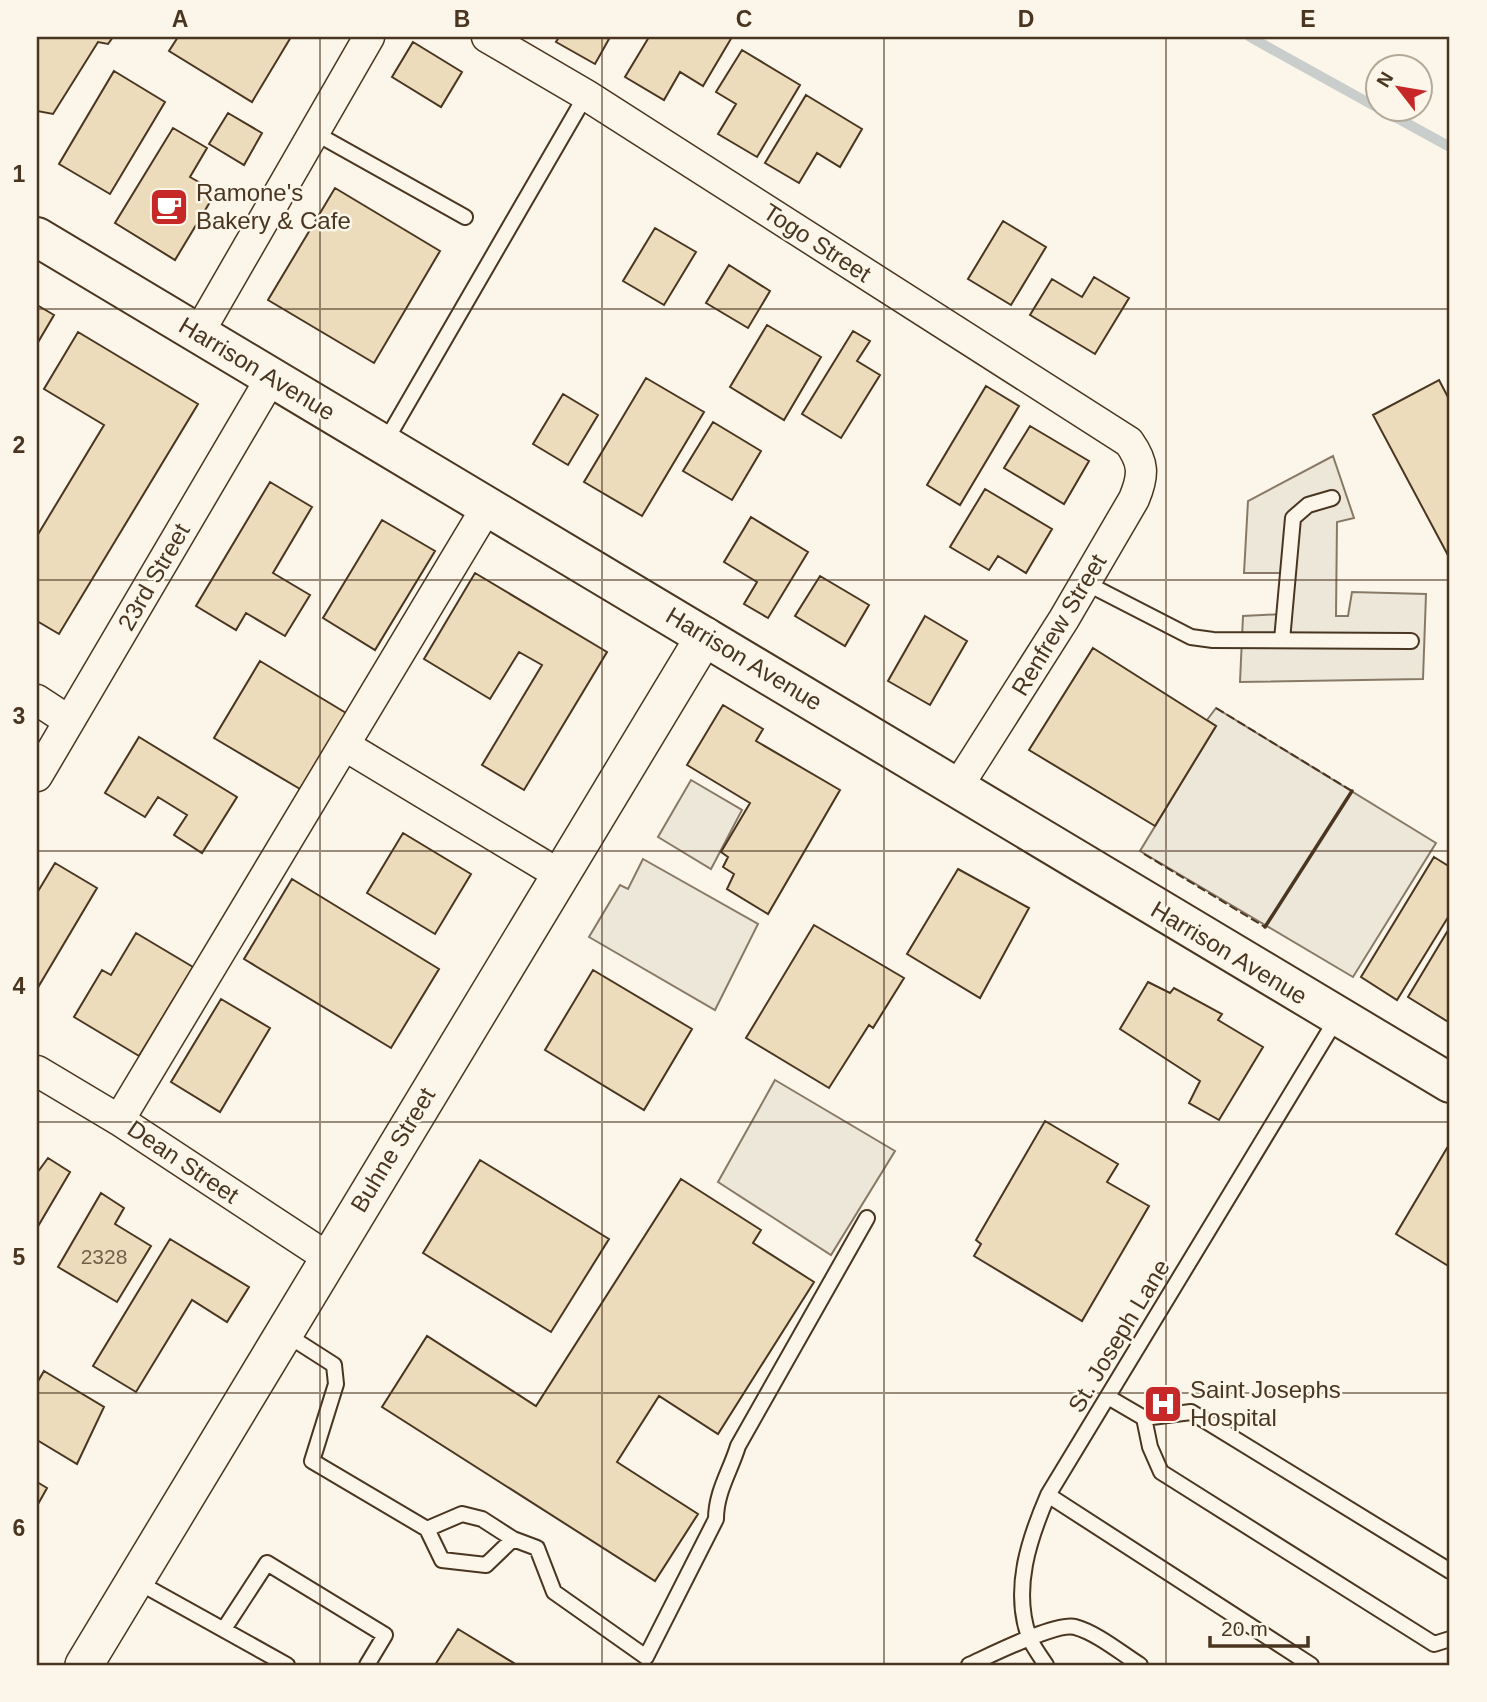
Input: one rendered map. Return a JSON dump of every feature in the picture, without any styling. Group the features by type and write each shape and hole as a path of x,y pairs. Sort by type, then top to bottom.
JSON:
{"main road":[{"name":"Harrison Avenue","path":"37,237 958,786 1101,877 1450,1083"}],"street":[{"path":"198,334 369,37"},
{"name":"Togo Street","path":"487,37 586,96 1129,442 1140,457"},
{"name":"23rd Street","path":"37,776 271,378"},
{"name":"Renfrew Street","path":"958,786 1086,583 1141,482 1143,469 1140,457"},
{"path":"119,1120 487,507"},
{"name":"Buhne Street","path":"84,1665 327,1257 705,636"},
{"path":"37,700 69,721"},
{"path":"344,745 560,875"},
{"name":"Dean Street","path":"37,1071 119,1120 327,1257"}],"lane":[{"path":"383,445 586,96"},
{"path":"315,133 465,217"},
{"path":"1282,640 1293,518 1308,505 1332,498"},
{"path":"1086,583 1191,637 1411,641"},
{"name":"St. Joseph Lane","path":"1029,1638 1024,1613 1024,1563 1030,1537 1048,1495 1338,1017"},
{"path":"427,1530 462,1514 482,1519 513,1539 537,1548 554,1592 646,1657 716,1519 716,1497 730,1473 738,1446 867,1218"},
{"path":"283,1333 334,1365 336,1384 312,1461 427,1530 442,1560 486,1565 513,1539"},
{"path":"1108,1396 1144,1418 1191,1412 1450,1571"},
{"path":"1144,1418 1150,1447 1161,1472 1434,1644 1450,1639"},
{"path":"1048,1495 1311,1665"},
{"path":"224,1629 267,1563 384,1635 367,1665"},
{"path":"136,1581 287,1665"},
{"path":"969,1665 1029,1638 1069,1626 1140,1665"},
{"path":"1029,1638 1046,1665"}],"shaded area":[{"path":"1333,456 1354,518 1337,522 1336,616 1348,616 1352,592 1426,594 1423,679 1240,682 1243,616 1283,614 1281,573 1244,573 1248,501"},
{"path":"1216,708 1436,843 1353,977 1140,851 1216,726 1207,720"},
{"path":"691,780 742,810 711,869 658,837"},
{"path":"643,859 758,924 715,1010 589,937 620,885 628,889"},
{"path":"775,1080 895,1151 831,1255 718,1182"}],"building":[{"path":"37,37 113,37 108,44 98,42 53,114 37,111"},
{"path":"178,37 291,37 252,102 169,51"},
{"path":"559,37 609,39 595,64 556,42"},
{"path":"649,37 732,37 703,86 680,72 664,100 625,77"},
{"path":"413,42 462,72 441,107 392,77"},
{"path":"742,50 800,85 757,157 718,134 736,104 716,92"},
{"path":"114,71 165,102 110,194 59,164"},
{"path":"806,95 862,129 840,167 817,153 799,183 765,163"},
{"path":"228,113 262,133 244,165 209,144"},
{"path":"173,128 207,148 190,177 216,192 175,260 115,223"},
{"path":"335,188 440,251 374,363 268,300"},
{"path":"1003,221 1046,247 1011,305 968,279"},
{"path":"655,228 696,252 664,305 623,281"},
{"path":"729,265 770,291 748,328 706,303"},
{"path":"1094,277 1129,298 1095,354 1030,315 1052,279 1082,297"},
{"path":"37,305 54,315 37,344"},
{"path":"767,325 821,357 784,420 730,387"},
{"path":"853,331 870,341 857,361 880,375 841,438 802,414"},
{"path":"78,332 198,404 59,634 37,621 37,536 104,425 44,389"},
{"path":"646,378 704,412 642,516 584,482"},
{"path":"1439,380 1450,401 1450,559 1373,415"},
{"path":"986,386 1019,406 960,505 927,485"},
{"path":"563,394 598,415 568,465 533,444"},
{"path":"713,422 761,451 732,500 683,471"},
{"path":"1030,426 1089,461 1064,504 1004,468"},
{"path":"270,482 312,507 273,573 310,595 285,636 246,613 236,630 196,606"},
{"path":"985,489 1052,529 1026,573 998,556 989,570 950,547"},
{"path":"751,517 808,552 768,618 744,604 757,582 724,562"},
{"path":"382,520 435,551 375,650 323,618"},
{"path":"475,573 607,652 524,790 482,765 542,665 519,652 490,699 424,659"},
{"path":"820,576 869,605 845,646 795,616"},
{"path":"925,616 967,641 930,705 888,681"},
{"path":"1093,648 1216,726 1155,826 1029,750"},
{"path":"260,661 346,713 300,789 214,738"},
{"path":"723,705 763,729 756,741 840,790 768,914 727,889 734,874 723,867 728,857 721,852 750,803 687,765"},
{"path":"139,737 237,797 202,853 174,835 187,815 158,797 145,817 105,793"},
{"path":"403,833 471,874 435,934 367,893"},
{"path":"1434,857 1450,867 1450,914 1397,1000 1361,977"},
{"path":"55,863 97,888 37,989 37,893"},
{"path":"958,869 1029,908 980,998 907,954"},
{"path":"292,879 439,969 391,1048 244,959"},
{"path":"814,925 904,978 873,1028 869,1025 829,1088 746,1038"},
{"path":"1447,932 1450,934 1450,1023 1408,997"},
{"path":"136,933 193,967 139,1056 74,1017 102,970 111,975"},
{"path":"593,970 692,1029 644,1110 545,1050"},
{"path":"1148,982 1170,993 1174,988 1222,1014 1218,1020 1263,1047 1219,1120 1189,1103 1200,1081 1120,1029"},
{"path":"221,999 270,1028 220,1112 171,1082"},
{"path":"1045,1121 1118,1164 1107,1182 1149,1206 1082,1321 974,1256 981,1244 976,1240"},
{"path":"1447,1148 1450,1149 1450,1267 1396,1234"},
{"path":"48,1158 70,1172 37,1228 37,1173"},
{"path":"480,1160 609,1239 551,1332 423,1253"},
{"path":"681,1179 761,1230 753,1243 814,1282 718,1434 659,1396 617,1462 698,1514 655,1581 382,1407 427,1336 536,1406"},
{"path":"101,1193 124,1208 115,1224 151,1246 117,1302 58,1267"},
{"path":"170,1239 249,1287 227,1322 192,1300 136,1392 93,1366"},
{"path":"44,1371 104,1407 77,1464 37,1440 37,1383"},
{"path":"37,1482 47,1488 37,1506"},
{"path":"458,1629 517,1665 435,1665"}],"waterway":[{"path":"1250,37 1364,100"},
{"path":"1404,122 1450,147"}],"fence":[{"path":"1216,708 1352,791"},
{"path":"1144,854 1265,927"}],"wall":[{"path":"1265,927 1352,791"}],"place":[{"name":"Ramone's Bakery & Cafe","path":"169,207"},
{"name":"Saint Josephs Hospital","path":"1163,1404"}]}
